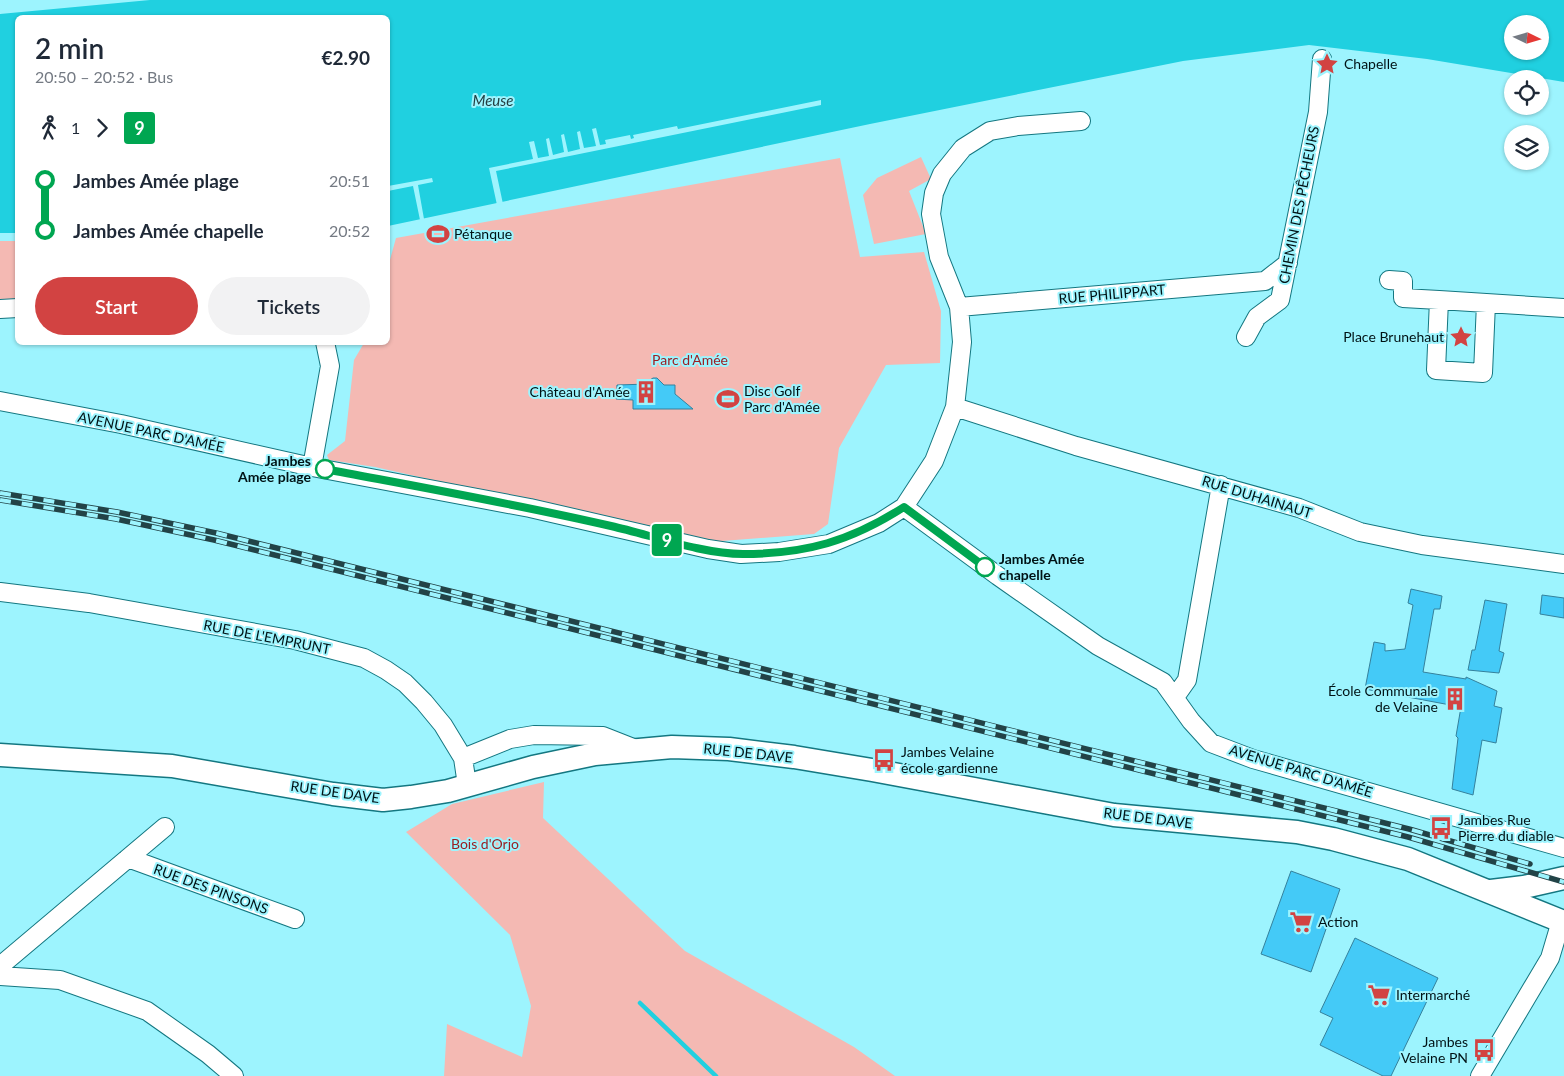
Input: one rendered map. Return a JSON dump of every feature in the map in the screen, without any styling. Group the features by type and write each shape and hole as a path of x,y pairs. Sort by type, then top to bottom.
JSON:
{"main road":[{"name":"RUE DE DAVE","path":"0,755 172,766 361,798 383,800 412,797 467,785 533,767 595,754 672,747 730,749 794,757 1114,815 1306,834 1333,839 1408,859 1563,921"},
{"path":"1490,891 1562,879"},
{"path":"1562,879 1555,896 1555,908 1563,921"}],"street":[{"name":"CHEMIN DES PÊCHEURS","path":"1246,336 1257,316 1280,300 1318,112 1322,58"},
{"path":"904,507 934,460 955,407 962,342 959,307 939,257 930,214 934,192 942,174 963,148 990,131 1018,126 1081,121"},
{"path":"1257,316 1265,281 1288,263"},
{"path":"1389,280 1403,281 1403,298 1564,308"},
{"name":"RUE PHILIPPART","path":"959,307 1265,281"},
{"path":"1439,300 1436,370 1483,373 1486,303"},
{"path":"0,309 15,308"},
{"path":"312,467 330,366 326,345"},
{"name":"AVENUE PARC D'AMÉE","path":"0,401 122,424 312,467 472,496 611,526 708,550 742,554 779,552 829,544 879,523 904,507 1098,646 1163,682 1191,721 1211,743 1253,760 1564,848"},
{"name":"RUE DUHAINAUT","path":"955,407 1076,446 1299,508 1360,532 1422,545 1564,564"},
{"path":"1175,697 1187,680 1221,485"},
{"name":"RUE DE L'EMPRUNT","path":"0,592 90,603 295,640 364,658 404,683 424,702 443,725 463,758 467,785"},
{"path":"463,758 510,739 534,735 603,736 637,749"},
{"path":"0,966 165,827"},
{"name":"RUE DES PINSONS","path":"128,858 294,919"},
{"path":"1480,1076 1550,958 1563,921"},
{"path":"0,976 60,980 147,1012 208,1054 234,1076"}],"green space":[{"path":"921,157 931,179 909,191 926,234 874,244 863,195 877,178"},
{"name":"Parc d'Amée","path":"840,158 860,257 924,252 941,311 940,363 886,365 839,448 828,524 814,534 709,542 375,467 329,460 327,455 345,441 354,360 363,345 390,345 390,260 396,238"},
{"path":"0,241 15,241 15,300 0,301"},
{"name":"Bois d'Orjo","path":"544,782 543,818 685,951 854,1047 895,1076 444,1076 447,1024 522,1057 531,1006 510,935 406,832 452,804"}],"water":[{"name":"Meuse","path":"150,0 1564,0 1564,82 1549,79 1549,70 1504,70 1504,72 1427,59 1309,45 1183,61 870,124 390,226 390,15 15,15 15,233 0,233 0,14"}],"pier":[{"path":"821,100 821,105 496,171 503,204 497,205 489,168 533,159 529,142 534,141 538,158 549,156 546,139 549,138 553,155 564,152 561,135 564,134 568,152 580,149 577,132 580,131 584,148 596,146 592,129 596,128 600,145 606,144 605,140 630,135 631,139 634,138 633,135 677,126 678,129"},
{"path":"432,178 433,182 418,185 424,219 420,220 413,186 390,191 390,186"}],"building":[{"name":"Château d'Amée","path":"653,378 657,378 664,385 675,385 675,394 693,409 633,409 633,400 616,399 617,385 648,384"},
{"name":"École Communale de Velaine","path":"1411,589 1442,596 1440,609 1434,609 1423,672 1466,679 1466,677 1497,691 1494,706 1502,708 1496,743 1482,740 1473,795 1452,789 1458,738 1456,736 1461,707 1365,689 1374,642 1385,644 1385,651 1405,649 1413,605 1408,603"},
{"path":"1542,595 1564,598 1564,618 1540,614"},
{"path":"1485,600 1507,604 1499,651 1504,653 1499,673 1468,670 1472,650 1475,650"},
{"name":"Action","path":"1291,871 1340,889 1311,972 1261,954"},
{"name":"Intermarché","path":"1355,938 1438,978 1391,1076 1383,1076 1320,1045 1333,1018 1320,1012"}],"waterway":[{"path":"640,1003 716,1076"}],"railway":[{"path":"0,493 117,512 216,533 1409,829 1530,864"},
{"path":"0,500 116,519 214,540 1408,837 1564,882"}],"bus line":[{"name":"9","path":"325,469 480,498 611,526 708,550 742,554 779,552 829,544 857,534 904,507 985,567"}],"place":[{"name":"Chapelle","path":"1327,64"},
{"name":"Pétanque","path":"438,234"},
{"name":"Place Brunehaut","path":"1461,337"},
{"name":"Château d'Amée","path":"646,392"},
{"name":"Disc Golf Parc d'Amée","path":"728,399"},
{"name":"Jambes Amée plage","path":"325,469"},
{"name":"Jambes Amée chapelle","path":"985,567"},
{"name":"École Communale de Velaine","path":"1455,699"},
{"name":"Jambes Velaine école gardienne","path":"884,760"},
{"name":"Jambes Rue Pierre du diable","path":"1441,828"},
{"name":"Action","path":"1301,922"},
{"name":"Intermarché","path":"1379,995"},
{"name":"Jambes Velaine PN","path":"1484,1050"}]}
